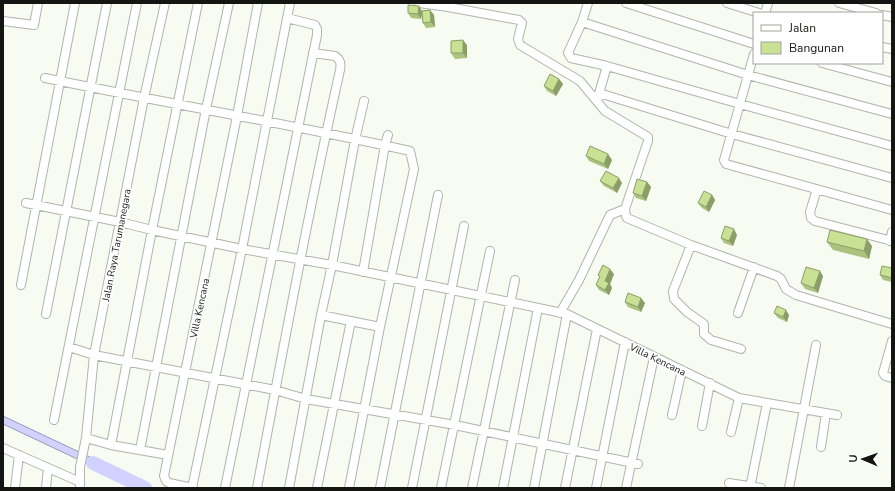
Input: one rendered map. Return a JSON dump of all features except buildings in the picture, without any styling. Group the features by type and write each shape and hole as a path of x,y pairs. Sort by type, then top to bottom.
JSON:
{"street":[{"path":"3,21 34,25 38,3"},
{"path":"21,286 75,3"},
{"path":"46,314 107,3"},
{"path":"54,420 137,3"},
{"name":"Jalan Raya Tarumanegara","path":"80,485 80,466 86,438 94,355 144,98 165,3"},
{"path":"111,444 126,361 198,3"},
{"path":"140,450 206,109 229,3"},
{"name":"Villa Kencana","path":"258,3 238,116 164,476 166,481 169,483 193,488 290,3"},
{"path":"419,3 519,20 522,23 518,39 520,45 580,81 605,112 648,137 648,141 625,209 627,218 691,245 779,277 786,289 796,295 892,324"},
{"path":"588,3 582,22 568,53 571,58 607,66 892,146"},
{"path":"626,3 753,44"},
{"path":"727,3 756,12"},
{"path":"839,3 872,12"},
{"path":"225,488 317,35 316,27 312,24 288,18"},
{"path":"582,22 748,75 892,114"},
{"path":"257,488 341,63 339,58 336,56 313,53"},
{"path":"753,58 724,160 726,164 892,210"},
{"path":"826,64 892,82"},
{"path":"600,105 599,93 607,66"},
{"path":"45,78 410,151 414,165 380,327 349,488"},
{"path":"599,93 732,134 892,178"},
{"path":"289,488 321,315 364,101"},
{"path":"362,272 385,145 388,136"},
{"path":"817,189 810,212 811,218 815,221 891,241 892,232"},
{"path":"380,488 438,195"},
{"name":"Villa Kencana","path":"26,203 242,249 332,265 391,279 564,313 739,398 836,415"},
{"path":"534,488 543,444 564,313 610,215 625,209"},
{"path":"412,488 464,226"},
{"path":"691,245 673,291 674,299 687,312 704,324 704,334 710,340 741,349"},
{"path":"441,488 490,251"},
{"path":"738,313 754,267"},
{"path":"472,488 485,432 515,280"},
{"path":"503,488 538,308"},
{"path":"321,315 380,327"},
{"path":"317,488 351,321"},
{"path":"565,488 597,329"},
{"path":"892,341 884,373 885,376 892,378"},
{"path":"596,488 625,342"},
{"path":"789,488 816,345"},
{"path":"69,347 94,355 276,390 334,404 454,425 634,463"},
{"path":"626,488 634,463 654,357"},
{"path":"672,415 682,370"},
{"path":"702,426 710,383"},
{"path":"731,432 739,398"},
{"path":"750,487 768,403"},
{"path":"821,447 826,413"},
{"path":"86,438 168,455"},
{"path":"3,448 48,468 80,485"},
{"path":"15,488 19,455"},
{"path":"46,488 48,468"},
{"path":"729,484 761,488"}],"water":[{"path":"3,416 111,467 109,474 3,424"}],"waterway":[{"path":"93,463 145,488"}]}
